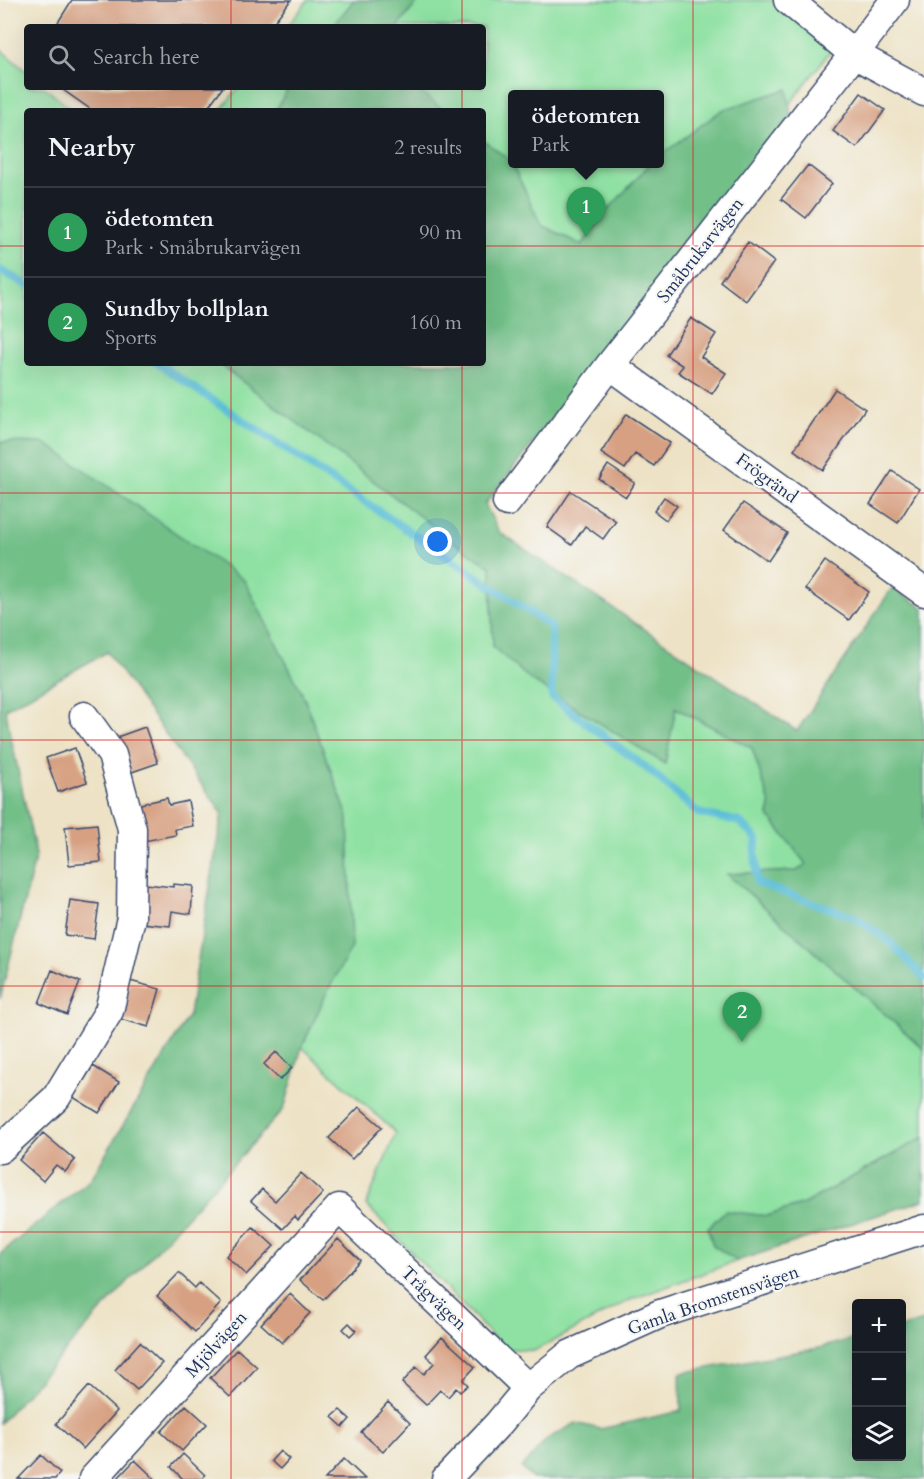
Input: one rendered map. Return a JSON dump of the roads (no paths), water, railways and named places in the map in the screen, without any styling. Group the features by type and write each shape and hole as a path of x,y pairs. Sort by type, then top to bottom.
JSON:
{"street":[{"path":"788,0 854,54 924,92"},
{"name":"Småbrukarvägen","path":"507,502 610,365 894,0"},
{"name":"Frögränd","path":"610,365 924,592"},
{"path":"0,1149 56,1098 109,1011 131,918 132,829 112,755 84,716"},
{"name":"Trågvägen","path":"339,1209 528,1388"},
{"name":"Mjölvägen","path":"93,1479 339,1209"},
{"name":"Gamla Bromstensvägen","path":"446,1479 499,1424 528,1388 569,1355 660,1314 924,1229"}],"waterway":[{"path":"0,270 24,283"},
{"path":"161,366 551,626 552,697 653,773 698,813 740,822 757,839 755,852 757,883 856,918 888,940 924,978"}],"place":[{"name":"ödetomten","path":"586,237"},
{"name":"Sundby bollplan","path":"742,1042"}]}
